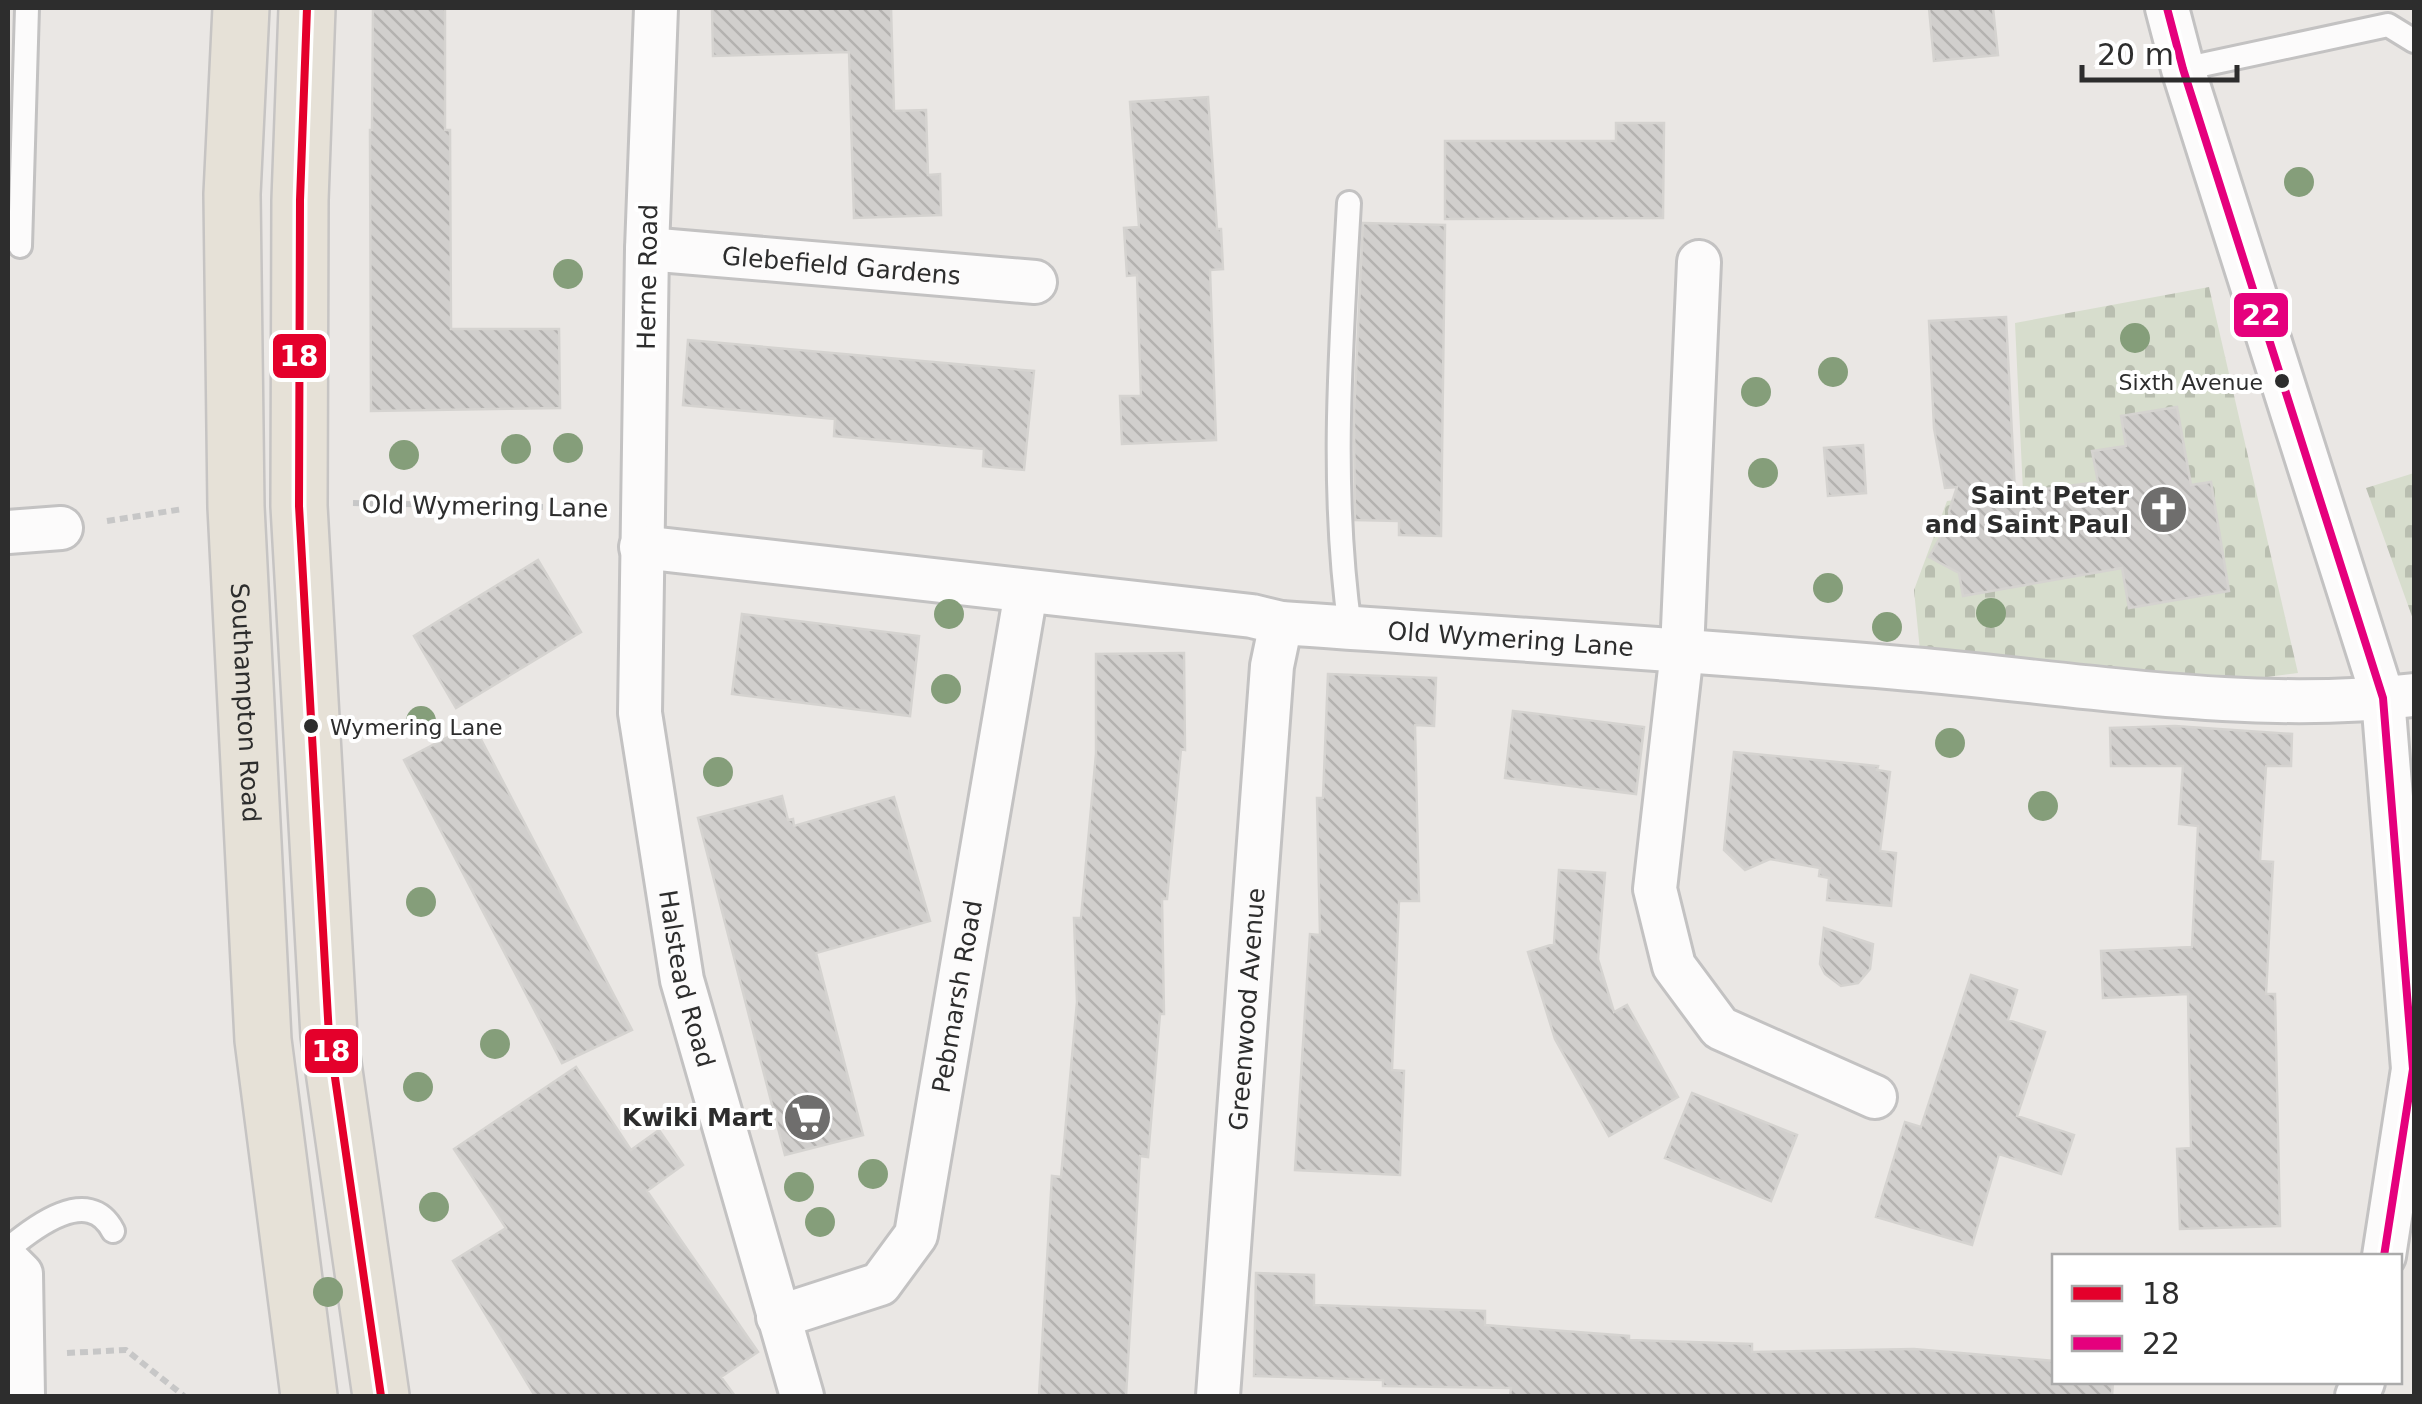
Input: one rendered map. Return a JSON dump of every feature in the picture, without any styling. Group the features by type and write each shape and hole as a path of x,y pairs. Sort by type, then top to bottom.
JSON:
{"main road":[{"name":"Southampton Road","path":"241,8 232,194 236,507 263,1040 309,1396"},
{"path":"307,8 300,200 300,526 328,1036 381,1396"}],"street":[{"name":"Herne Road","path":"641,528 656,8"},
{"path":"2168,8 2183,69 2399,696 2413,1070 2384,1254"},
{"name":"Glebefield Gardens","path":"647,249 1035,282"},
{"path":"1699,262 1682,651 1655,889 1674,966 1720,1028 1875,1097"},
{"path":"8,532 61,528"},
{"name":"Old Wymering Lane","path":"641,528 1026,592 1280,622 1682,651 2224,700 2399,696"},
{"name":"Halstead Road","path":"641,528 640,713 682,980 802,1396"},
{"name":"Pebmarsh Road","path":"778,1317 880,1284 916,1235 1026,592"},
{"name":"Greenwood Avenue","path":"1218,1396 1272,666 1280,622"},
{"path":"8,1261 21,1274 23,1376"}],"lane":[{"path":"20,246 28,8"},
{"path":"2183,69 2388,25 2408,8"},
{"path":"2388,25 2414,41"},
{"path":"1348,203 1337,424 1343,580 1350,628"},
{"path":"8,1249 45,1219 65,1213 95,1214 107,1219 113,1231"}],"path":[{"name":"Old Wymering Lane","path":"349,504 641,528"},
{"path":"61,528 185,509"},
{"path":"23,1376 126,1350 184,1396"}],"green space":[{"path":"2209,287 2298,673 2199,686 1921,661 1914,590 1947,501 2023,492 2015,323"},
{"path":"2414,473 2414,622 2366,488"}],"building":[{"path":"373,8 445,8 451,329 559,329 560,408 371,411"},
{"path":"712,8 891,8 894,111 926,110 928,175 940,174 941,215 854,218 849,52 713,56"},
{"path":"1929,8 1993,8 1998,55 1934,61"},
{"path":"1208,97 1223,269 1210,270 1216,440 1122,444 1120,396 1141,396 1137,275 1127,276 1124,228 1139,227 1130,102"},
{"path":"1616,123 1664,123 1663,218 1445,219 1445,141 1616,141"},
{"path":"1363,223 1445,225 1441,536 1399,535 1399,521 1355,520 1354,416"},
{"name":"Saint Peter and Saint Paul","path":"2006,317 2015,493 2098,482 2092,451 2126,446 2121,416 2177,407 2191,485 2211,482 2229,591 2129,608 2122,568 1963,596 1959,573 1929,557 1950,520 1957,487 1945,488 1934,428 1929,321"},
{"path":"688,340 1034,371 1024,470 983,466 984,449 834,436 835,419 683,405"},
{"path":"1863,445 1866,493 1828,496 1824,448"},
{"path":"538,560 581,632 456,708 414,636"},
{"path":"742,614 919,636 910,716 732,694"},
{"path":"1184,653 1185,750 1181,749 1167,899 1162,899 1164,1014 1160,1014 1148,1157 1140,1156 1126,1396 1039,1396 1052,1176 1061,1177 1077,1002 1074,918 1081,918 1096,754 1096,654"},
{"path":"1328,674 1436,678 1434,726 1415,725 1419,901 1399,901 1392,1070 1404,1071 1400,1175 1295,1170 1310,934 1320,935 1317,798 1323,798"},
{"path":"1513,711 1644,727 1636,794 1505,778"},
{"path":"473,724 632,1030 562,1063 404,760"},
{"path":"2175,726 2292,734 2291,766 2266,766 2260,861 2273,862 2266,994 2275,994 2280,1226 2180,1229 2177,1149 2191,1148 2188,994 2103,998 2101,951 2192,947 2198,826 2179,824 2183,766 2111,766 2110,728"},
{"path":"1734,752 1878,766 1877,770 1890,772 1880,851 1896,853 1891,906 1827,900 1829,878 1819,876 1820,868 1770,859 1745,870 1724,850"},
{"path":"782,796 788,820 793,819 794,826 894,797 930,921 816,953 863,1135 785,1155 698,818"},
{"path":"1559,870 1605,873 1598,959 1614,1012 1627,1005 1678,1097 1609,1136 1555,1039 1528,952 1554,944"},
{"path":"1824,928 1873,944 1870,969 1858,983 1841,986 1825,974 1820,964"},
{"path":"1971,975 2017,990 2008,1020 2045,1032 2017,1116 2074,1135 2061,1174 1999,1154 1972,1245 1876,1217 1905,1122 1921,1127"},
{"path":"576,1067 631,1150 659,1130 683,1165 647,1191 758,1352 721,1377 735,1396 535,1396 453,1261 506,1228 454,1149"},
{"path":"1692,1093 1797,1135 1771,1201 1665,1158"},
{"path":"1256,1273 1314,1275 1314,1305 1485,1311 1485,1325 1629,1336 1629,1340 1752,1344 1752,1352 1914,1349 2052,1361 2052,1384 2113,1384 2112,1396 1510,1396 1511,1388 1383,1386 1383,1380 1254,1376"}],"transit line":[{"name":"18","path":"307,8 300,200 299,506 329,1036 381,1396"},
{"name":"22","path":"2167,8 2383,698 2413,1069 2384,1254"}],"place":[{"name":"Sixth Avenue","path":"2282,381"},
{"name":"Saint Peter and Saint Paul","path":"2164,509"},
{"name":"Wymering Lane","path":"311,726"},
{"name":"Kwiki Mart","path":"808,1117"}]}
